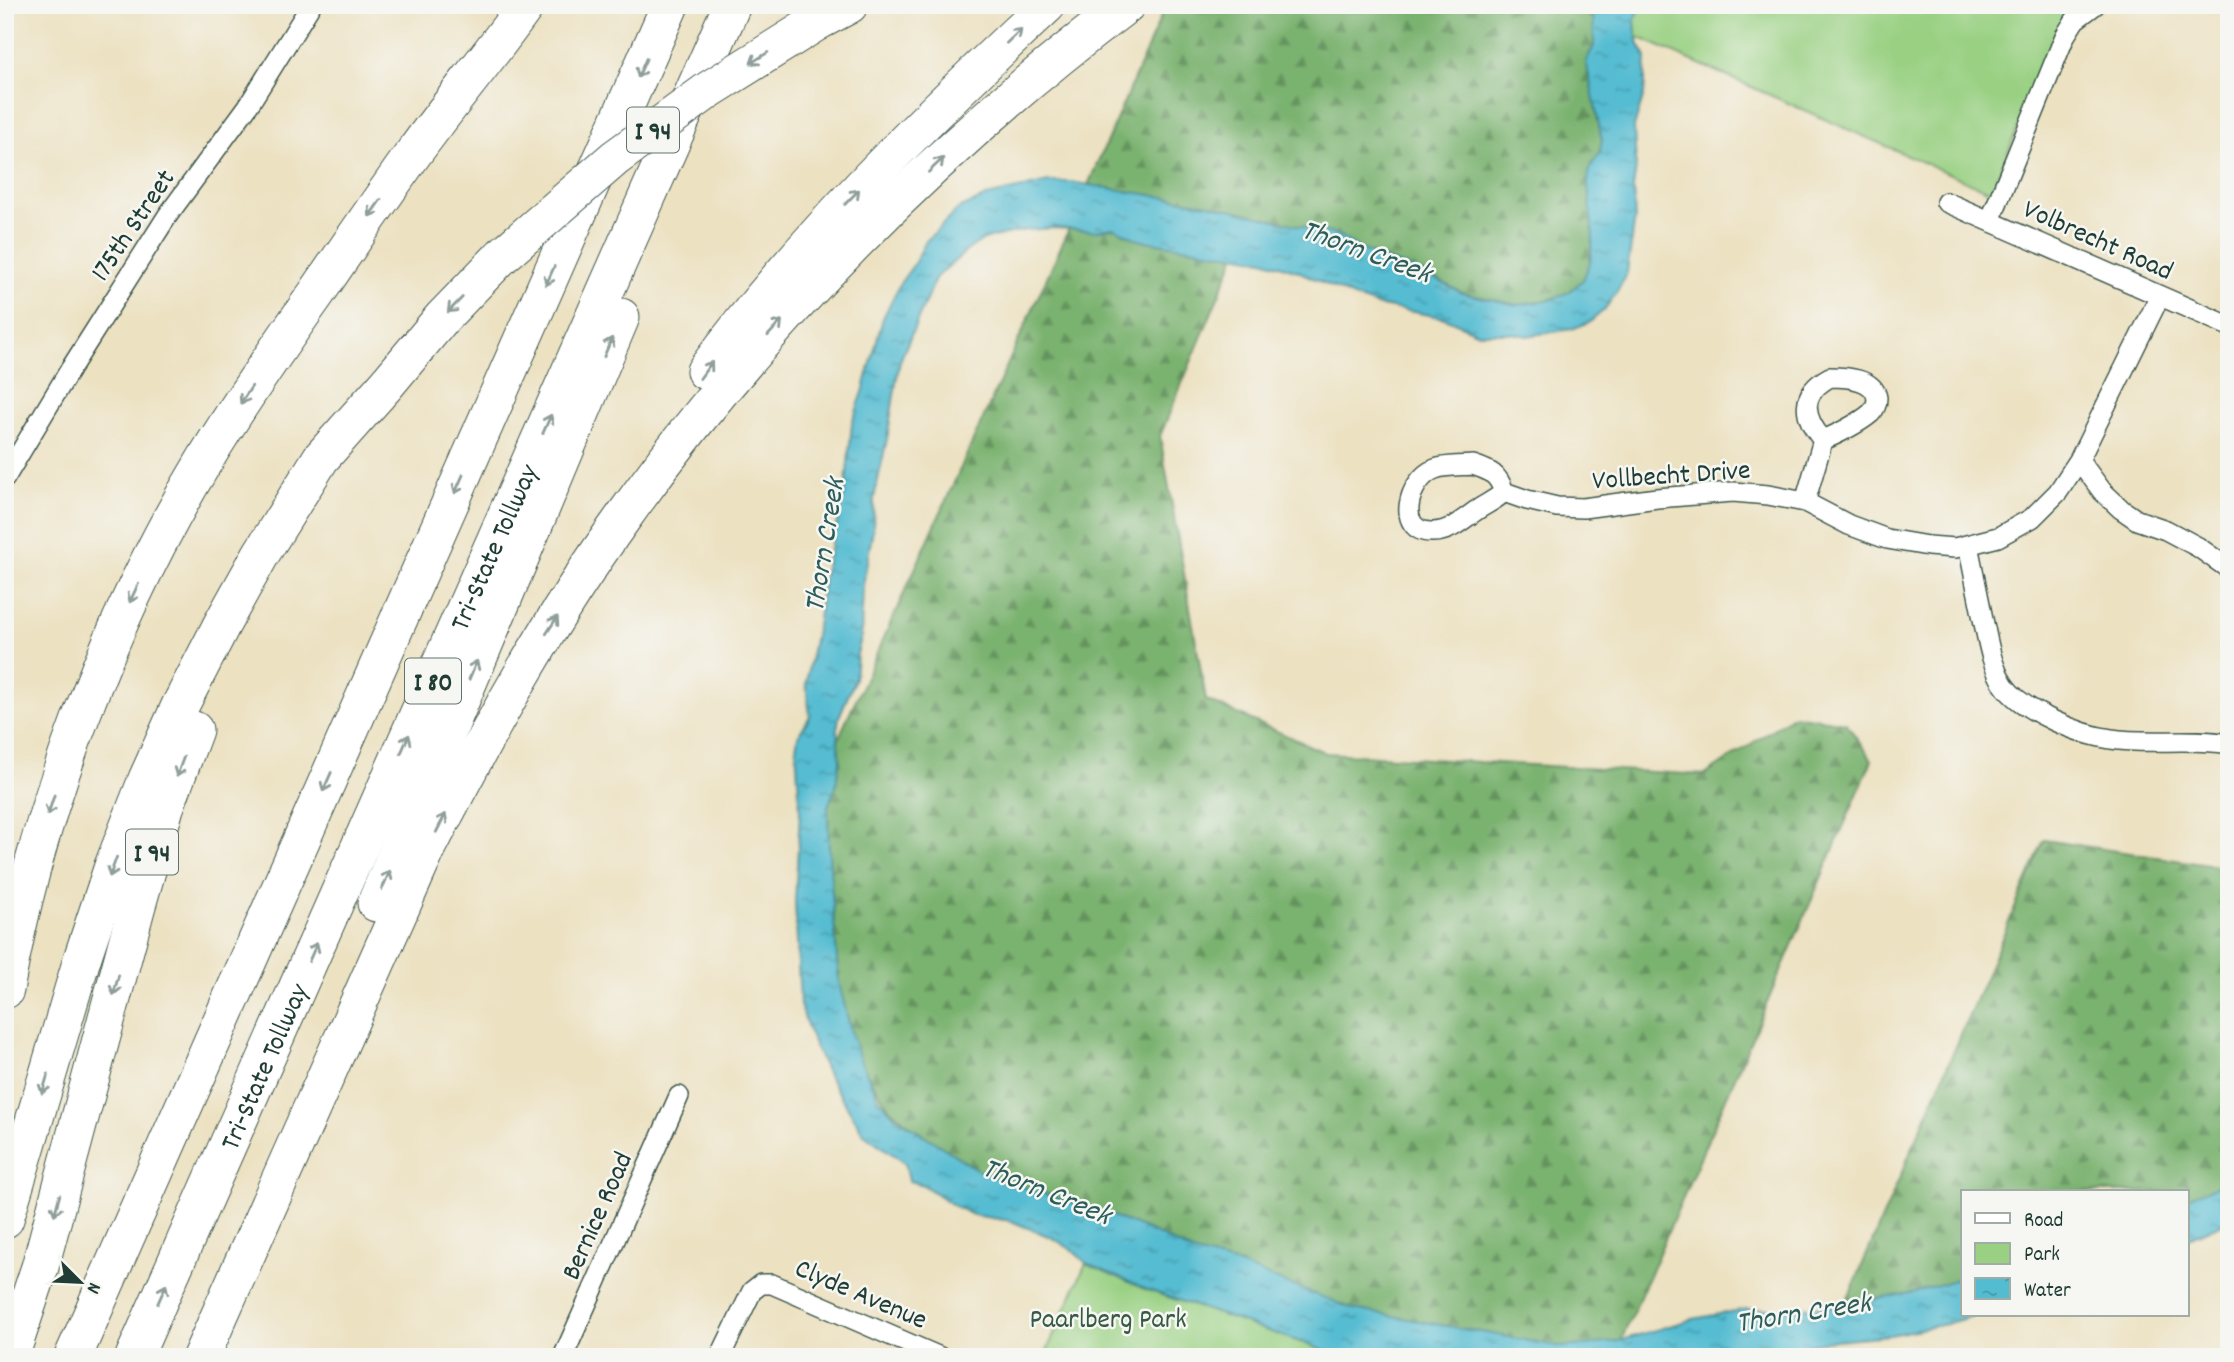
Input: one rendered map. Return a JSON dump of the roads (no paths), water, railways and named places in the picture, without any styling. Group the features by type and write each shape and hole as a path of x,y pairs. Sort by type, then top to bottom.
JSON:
{"highway":[{"path":"414,152 478,44 505,5"},
{"path":"5,990 40,841 72,741 113,638 150,560 202,464 248,393 414,152 526,5"},
{"name":"Tri-State Tollway","path":"73,1357 670,5"},
{"name":"Tri-State Tollway","path":"134,1357 732,5"},
{"name":"I 94","path":"10,1357 40,1266 165,808 197,722 233,640 279,552 326,474 386,385 442,318 502,256 615,158 710,89 849,5"},
{"path":"625,515 672,417 713,360 812,239 937,108 1047,5"},
{"path":"201,1357 400,907 454,796 545,636 625,515 754,351 852,247 966,137 1126,5"},
{"path":"242,1265 306,1071 622,314 710,54"},
{"path":"5,1219 109,877 147,779 179,708 261,554 321,458 386,385"}],"street":[{"name":"175th Street","path":"5,478 168,215 248,106 311,5"},
{"path":"1990,221 2065,36 2075,20 2095,5"},
{"name":"Volbrecht Road","path":"1946,202 2160,296 2226,318"},
{"name":"Vollbecht Drive","path":"1504,492 1557,507 1583,508 1733,492 1768,495 1805,502 1849,525 1887,540 1955,548 1998,537 2032,518 2058,492 2079,460 2160,296"},
{"path":"1805,502 1823,440"},
{"path":"2079,460 2102,491 2120,509 2137,520 2166,530 2198,547 2229,569"},
{"path":"1473,465 1488,470 1500,480 1504,492 1492,503 1480,508 1452,528 1433,532 1420,530 1412,522 1408,508 1411,495 1420,480 1433,470 1473,465"},
{"path":"1968,545 1992,658 2004,686 2025,704 2047,719 2110,739 2208,740 2229,744"},
{"name":"Bernice Road","path":"563,1357 679,1096"},
{"name":"Clyde Avenue","path":"720,1357 744,1303 761,1284 787,1289 940,1357"}],"water":[{"name":"Thorn Creek","path":"1593,5 1641,5 1635,20 1636,32 1646,57 1644,94 1634,127 1635,218 1627,273 1604,310 1590,322 1572,329 1527,336 1478,333 1445,318 1376,305 1298,271 1263,260 1139,240 1114,228 1095,231 1055,228 1026,230 981,241 936,277 900,361 874,498 873,529 863,585 861,638 855,679 839,717 837,731 840,761 835,789 828,806 839,983 860,1060 879,1099 896,1117 980,1171 1113,1216 1192,1252 1234,1263 1353,1309 1564,1347 1615,1342 1693,1319 1746,1309 1794,1309 1860,1302 1916,1292 1961,1278 1961,1316 1973,1316 1890,1335 1826,1341 1782,1351 1730,1357 1344,1357 1145,1289 1086,1263 1053,1238 1011,1221 973,1215 956,1207 923,1185 909,1181 905,1163 864,1134 829,1077 800,1005 795,901 800,810 796,748 798,736 810,716 806,684 825,568 845,492 852,423 883,318 926,241 958,209 991,195 1049,182 1071,182 1208,204 1338,235 1362,250 1428,275 1462,293 1517,305 1547,301 1569,292 1583,280 1590,263 1593,237 1589,169 1599,154 1602,141 1586,61 1594,46"},
{"path":"2229,1181 2229,1220 2188,1239 2188,1198"}],"park label":[{"name":"Paarlberg Park","path":"1108,1317"}]}
